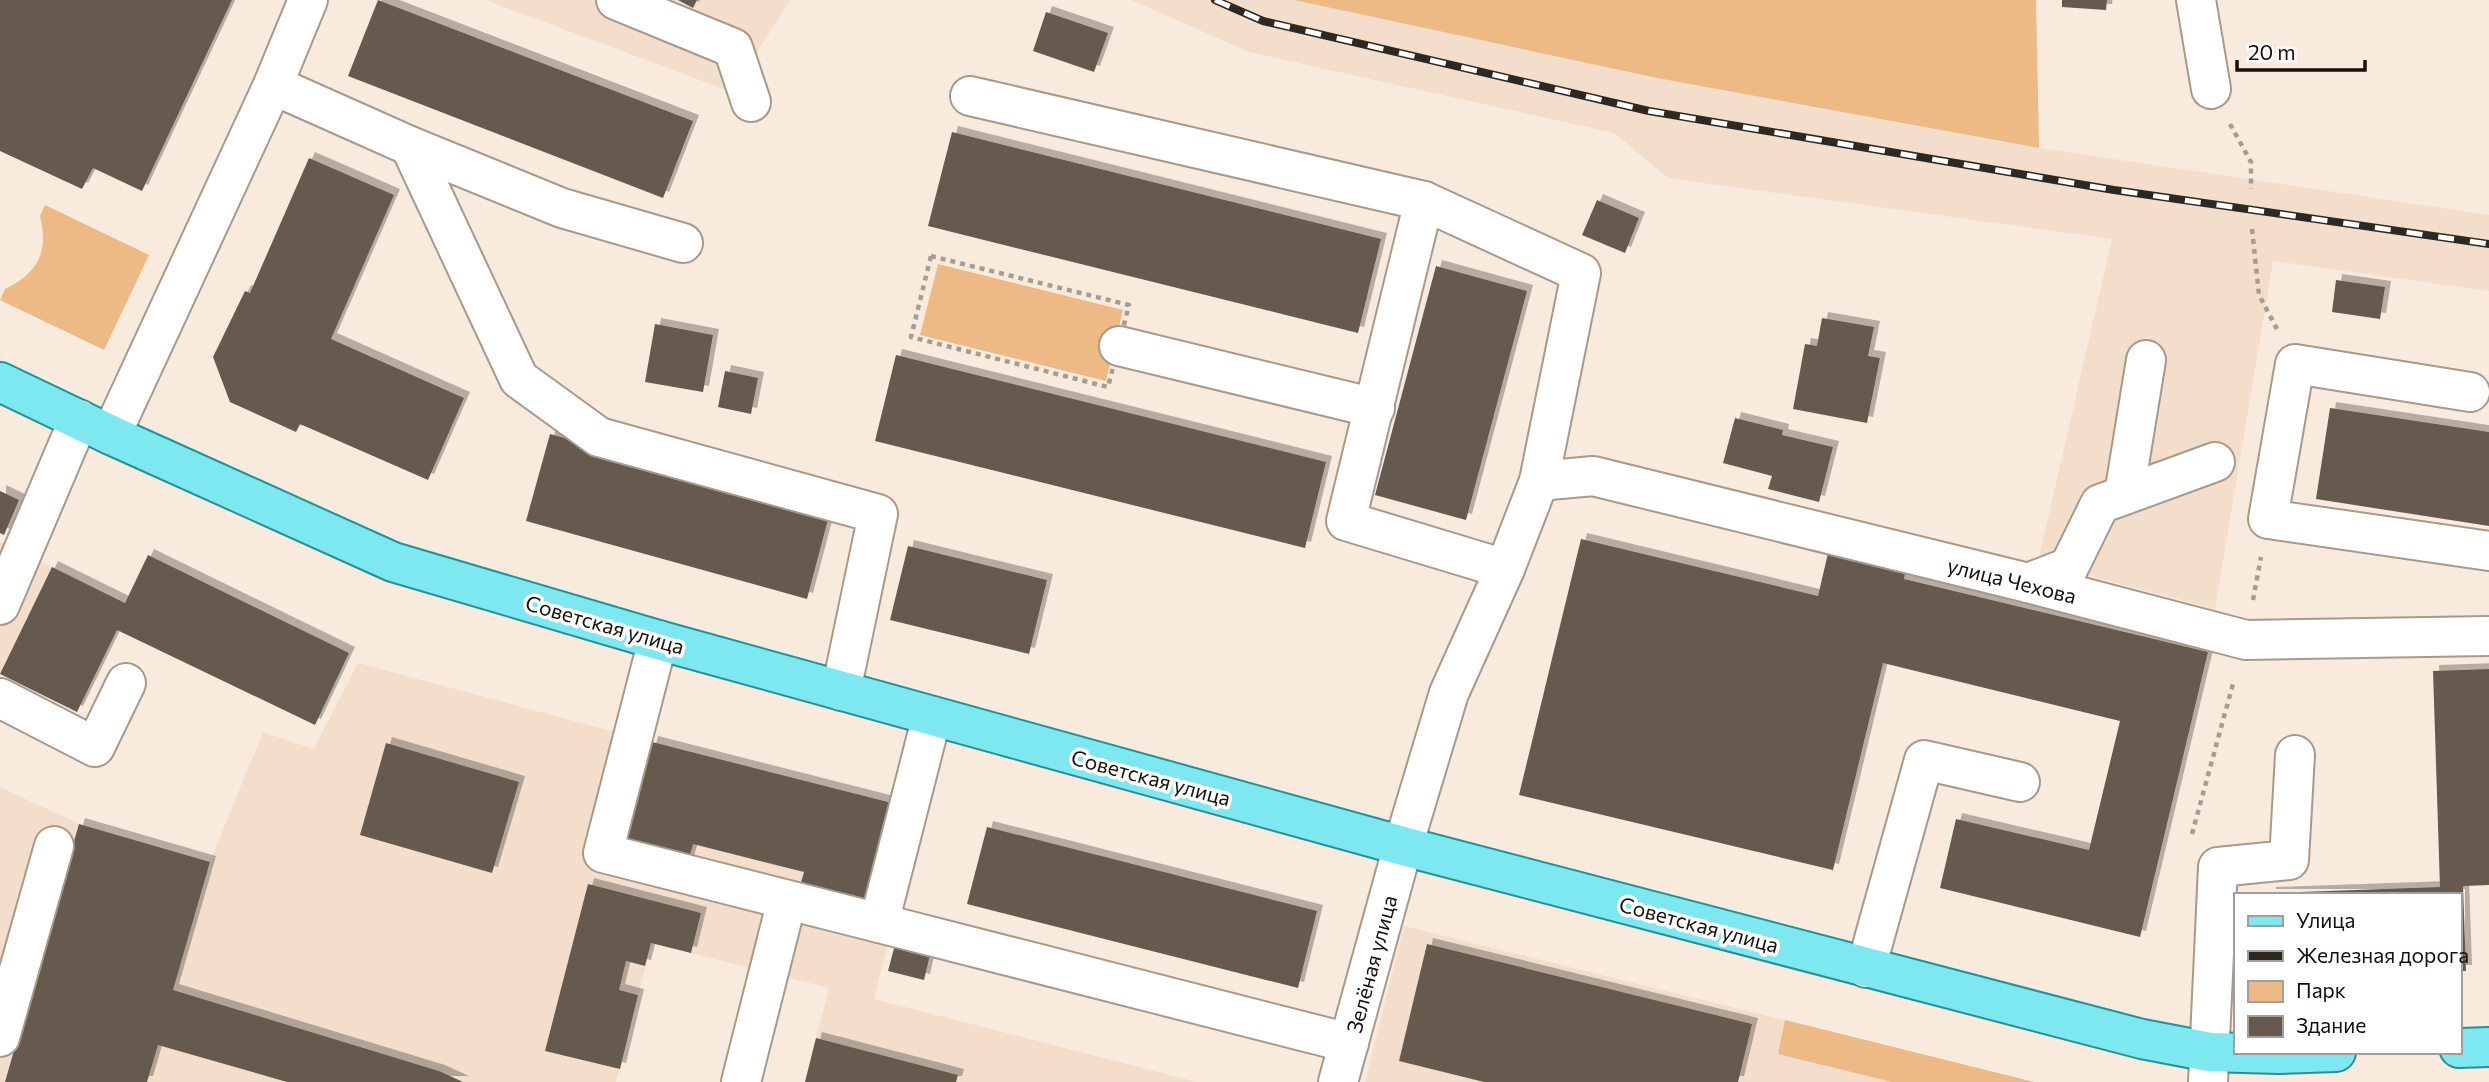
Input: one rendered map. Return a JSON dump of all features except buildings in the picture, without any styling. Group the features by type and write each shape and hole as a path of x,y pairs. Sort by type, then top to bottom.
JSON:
{"main road":[{"name":"Советская улица","path":"0,382 393,562 658,640 1403,846 2142,1039 2209,1067 2278,1054"},
{"path":"2461,1048 2489,1047"}],"street":[{"path":"0,605 273,85 308,0"},
{"path":"616,0 733,48 751,102"},
{"path":"2196,0 2211,89"},
{"path":"273,85 410,146 562,208 683,243"},
{"path":"970,96 1424,201 1346,521 1505,569"},
{"path":"410,146 519,379 599,437 878,514 841,691"},
{"name":"Зелёная улица","path":"1342,1081 1349,1043 1403,846 1449,693 1505,569 1539,481 1581,273 1424,201"},
{"path":"1119,346 1375,408"},
{"path":"2124,495 2146,360"},
{"path":"2470,392 2295,364 2269,519 2489,551"},
{"path":"2028,583 2069,567 2100,504 2215,462"},
{"name":"улица Чехова","path":"1539,481 1593,476 2028,583 2246,640 2489,636"},
{"path":"658,640 603,853 1349,1043"},
{"path":"0,698 95,747 126,683"},
{"path":"879,923 932,716"},
{"path":"2209,1067 2218,867 2289,860 2295,755"},
{"path":"1866,968 1924,761 2020,782"},
{"path":"0,1037 54,846"},
{"path":"741,1082 787,900"}],"path":[{"path":"2211,89 2251,162 2251,188"},
{"path":"2252,229 2259,295 2295,364"},
{"path":"931,256 1129,305 1119,346 1108,387 911,337 931,256"},
{"path":"2218,867 2192,834 2246,640 2269,519"}],"shaded area":[{"path":"485,0 790,0 732,92"},
{"path":"1131,0 1294,0 1657,78 2039,148 2489,215 2489,291 2273,261 2215,609 2038,562 2112,239 1668,178 1614,133 1249,52"},
{"path":"0,542 52,567 0,675"},
{"path":"358,663 921,811 874,999 1197,1082 805,1082 829,988 652,943 616,1082 0,1082 0,787 79,824 210,862 263,732 314,749"},
{"path":"1404,926 2034,1082 1365,1082"}],"green space":[{"path":"1294,0 2036,0 2039,148 1657,78"},
{"path":"45,205 149,255 104,350 0,300 5,289 26,276 38,260 43,240 40,216"},
{"path":"938,264 1123,310 1106,381 920,335"},
{"path":"1785,1020 2034,1082 1892,1082 1778,1054"}],"railway":[{"path":"1215,0 1263,21 1649,111 2114,190 2489,244"}]}
